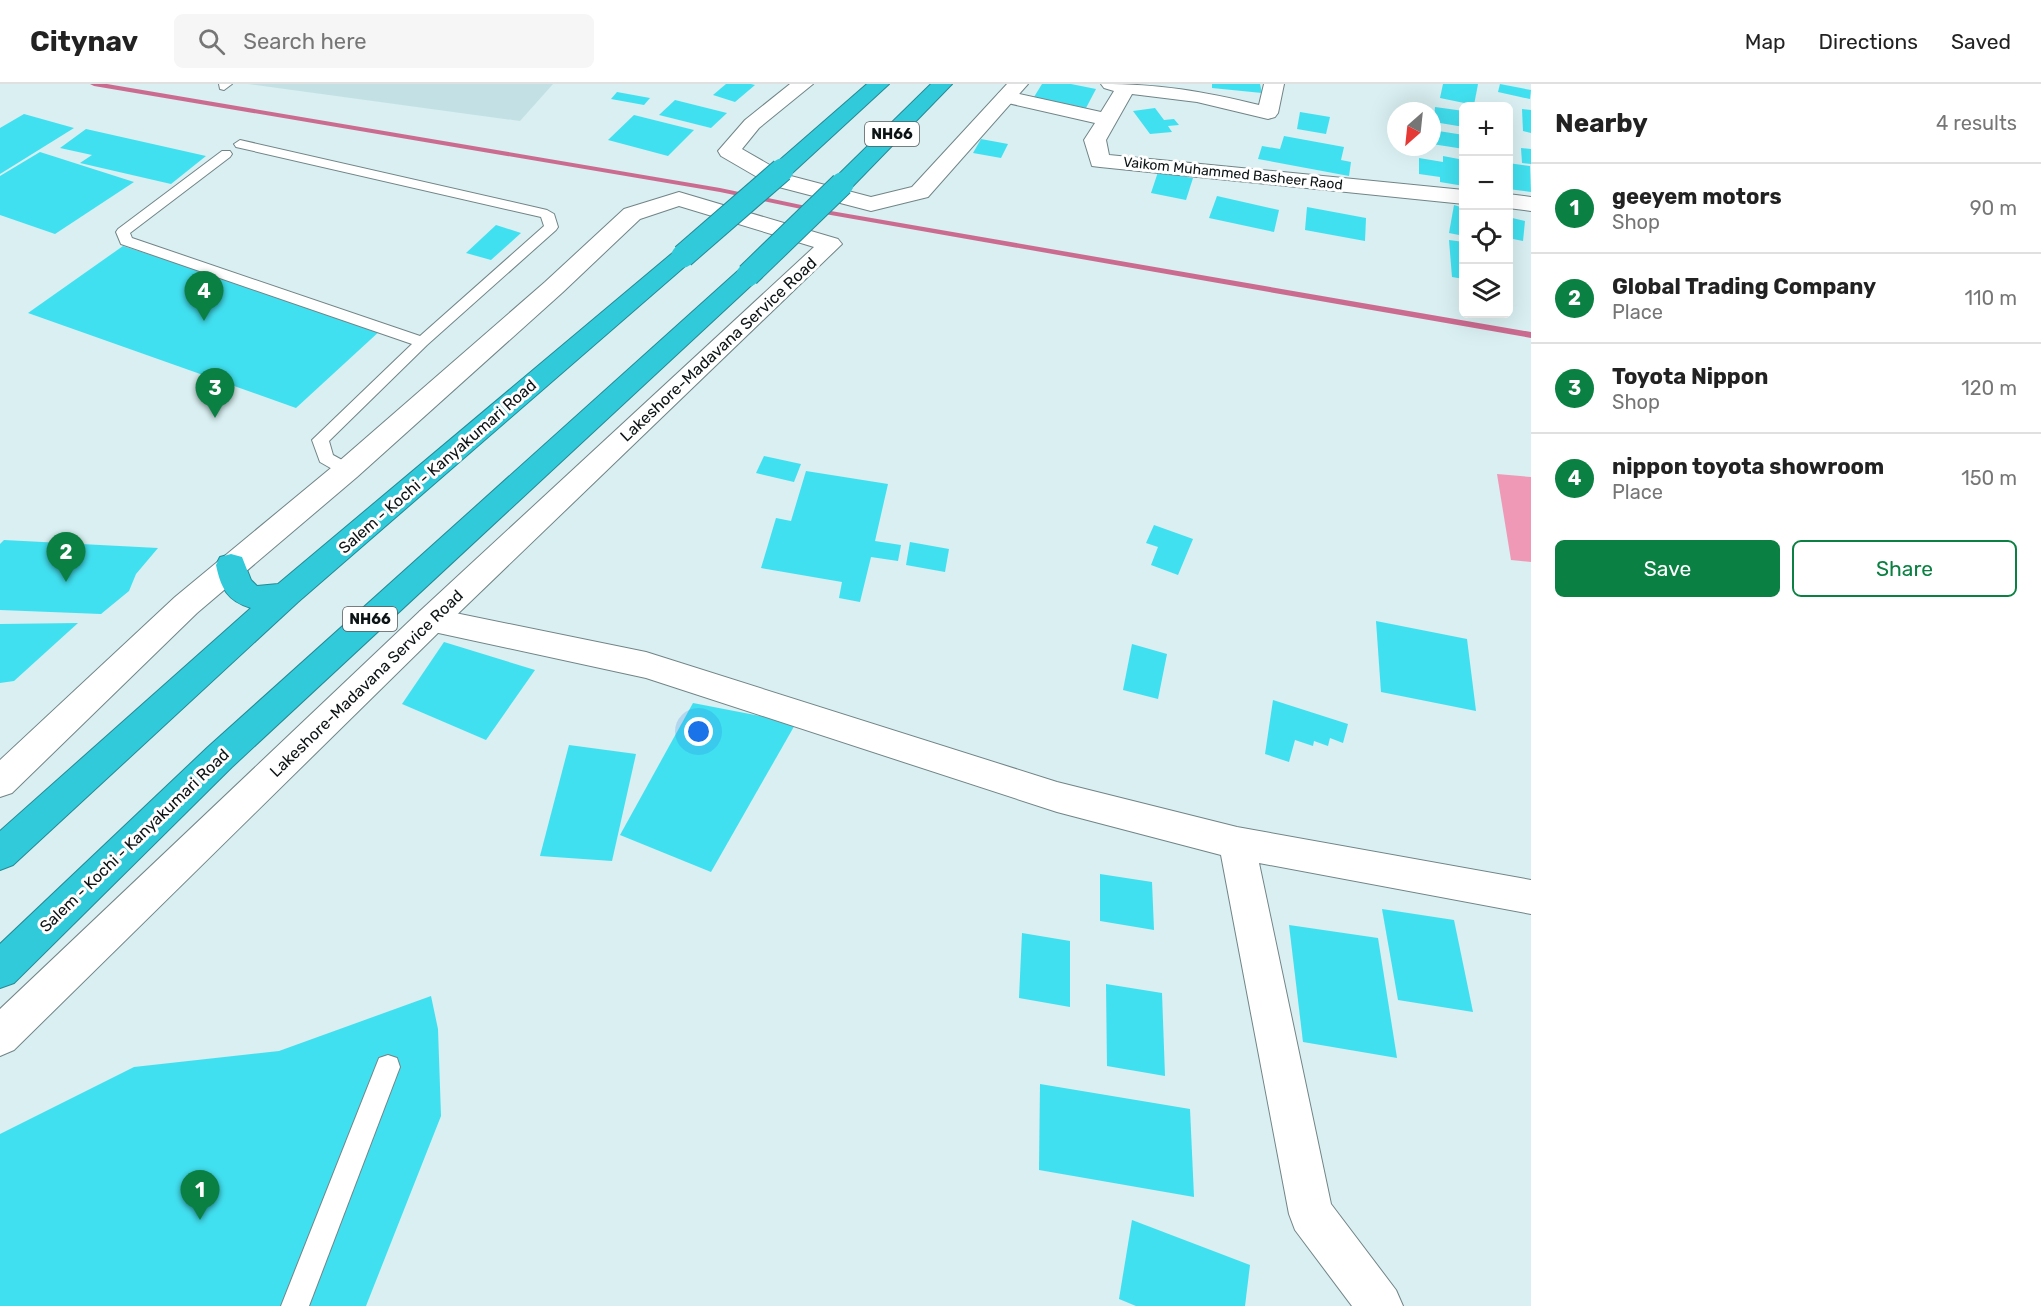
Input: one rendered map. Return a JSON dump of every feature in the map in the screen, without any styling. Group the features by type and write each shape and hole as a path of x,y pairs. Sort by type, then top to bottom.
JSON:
{"highway":[{"name":"Salem - Kochi - Kanyakumari Road","path":"0,854 287,594 683,256 879,84"},
{"name":"Salem - Kochi - Kanyakumari Road","path":"0,970 220,757 748,275 942,84"},
{"path":"231,565 234,582 242,593 257,599 287,594"}],"street":[{"path":"803,84 752,124 729,151 779,180 871,204 920,192 1012,91 1107,119"},
{"path":"1118,86 1197,96 1268,113 1274,84"},
{"name":"Vaikom Muhammed Basheer Raod","path":"1118,86 1107,119 1095,140 1100,161 1403,180 1459,196"},
{"name":"Lakeshore-Madavana Service Road","path":"0,782 231,565 347,470 554,287 632,214 679,199 830,244 431,620 0,1036"},
{"path":"1513,202 1531,204"},
{"path":"431,620 646,665 1057,797 1237,843 1531,897"},
{"path":"1237,843 1311,1214 1380,1306"}],"lane":[{"path":"240,144 547,214 551,228 422,342 320,441 326,458 347,470"},
{"path":"226,154 123,232 126,241 422,342"},
{"path":"295,1306 388,1067"}],"shaded area":[{"path":"248,84 553,84 520,121"},
{"path":"1497,474 1531,477 1531,562 1511,560"}],"building":[{"path":"726,84 755,85 735,102 713,95"},
{"path":"1042,84 1071,84 1096,89 1086,108 1034,97"},
{"path":"1212,84 1260,84 1262,93 1212,88"},
{"path":"1443,84 1478,84 1475,102 1440,98"},
{"path":"1500,84 1531,90 1530,99 1498,92"},
{"path":"617,92 650,98 644,105 611,99"},
{"path":"675,100 727,113 711,128 659,115"},
{"path":"1155,108 1164,120 1174,119 1179,125 1168,126 1172,132 1150,134 1133,111"},
{"path":"1441,108 1459,110 1459,126 1441,123"},
{"path":"1522,109 1531,110 1531,133 1523,131"},
{"path":"1300,112 1330,117 1326,134 1297,129"},
{"path":"24,114 74,128 0,174 0,128"},
{"path":"634,115 694,130 668,156 608,140"},
{"path":"86,129 206,156 171,184 80,163 92,155 60,148"},
{"path":"1441,131 1459,134 1459,148 1441,145"},
{"path":"1284,136 1344,147 1341,160 1351,162 1349,176 1258,159 1262,146 1280,149"},
{"path":"981,139 1008,144 1001,158 973,153"},
{"path":"1521,148 1531,149 1531,164 1522,163"},
{"path":"40,152 134,182 55,234 0,215 0,176"},
{"path":"1443,156 1459,159 1459,185 1440,182 1440,177 1419,174 1419,158 1443,162"},
{"path":"1513,164 1530,166 1531,192 1513,190"},
{"path":"1158,172 1193,178 1186,200 1151,193"},
{"path":"1217,196 1279,210 1274,232 1209,218"},
{"path":"1454,205 1459,206 1459,235 1449,233"},
{"path":"1307,207 1366,218 1365,241 1305,230"},
{"path":"1513,218 1525,221 1523,241 1513,239"},
{"path":"496,225 521,233 491,260 466,253"},
{"path":"1449,240 1459,241 1459,278 1452,277"},
{"path":"123,246 382,329 296,408 28,313"},
{"path":"764,456 801,464 794,482 756,473"},
{"path":"806,471 888,484 875,541 901,545 898,561 871,557 860,602 839,598 842,582 761,568 776,518 791,521"},
{"path":"1154,525 1193,539 1178,575 1151,565 1158,547 1146,543"},
{"path":"4,540 158,548 136,574 129,591 101,614 0,610 0,544"},
{"path":"910,542 949,549 945,572 906,565"},
{"path":"1376,621 1467,639 1476,711 1381,692"},
{"path":"78,623 14,681 0,683 0,624"},
{"path":"444,642 535,670 486,740 402,704"},
{"path":"1132,644 1167,654 1158,699 1123,690"},
{"path":"1273,700 1348,724 1343,743 1330,738 1328,746 1314,741 1313,746 1295,740 1289,762 1265,754"},
{"path":"693,703 796,723 711,872 620,835"},
{"path":"569,745 636,754 612,861 540,856"},
{"path":"1100,874 1152,882 1154,930 1100,921"},
{"path":"1382,909 1454,920 1473,1012 1398,1000"},
{"path":"1289,925 1378,938 1397,1058 1303,1042"},
{"path":"1022,933 1070,941 1070,1007 1019,998"},
{"path":"1106,984 1162,993 1165,1076 1107,1066"},
{"path":"431,996 438,1029 441,1116 366,1306 0,1306 0,1134 134,1067 279,1051"},
{"path":"1040,1084 1190,1109 1194,1197 1039,1170"},
{"path":"1132,1220 1250,1265 1245,1306 1136,1306 1119,1299"}],"waterway":[{"path":"94,84 720,190 825,212 1531,335"}],"place":[{"name":"nippon toyota showroom","path":"204,321"},
{"name":"Toyota Nippon","path":"215,418"},
{"name":"Global Trading Company","path":"66,582"},
{"name":"geeyem motors","path":"200,1220"}]}
